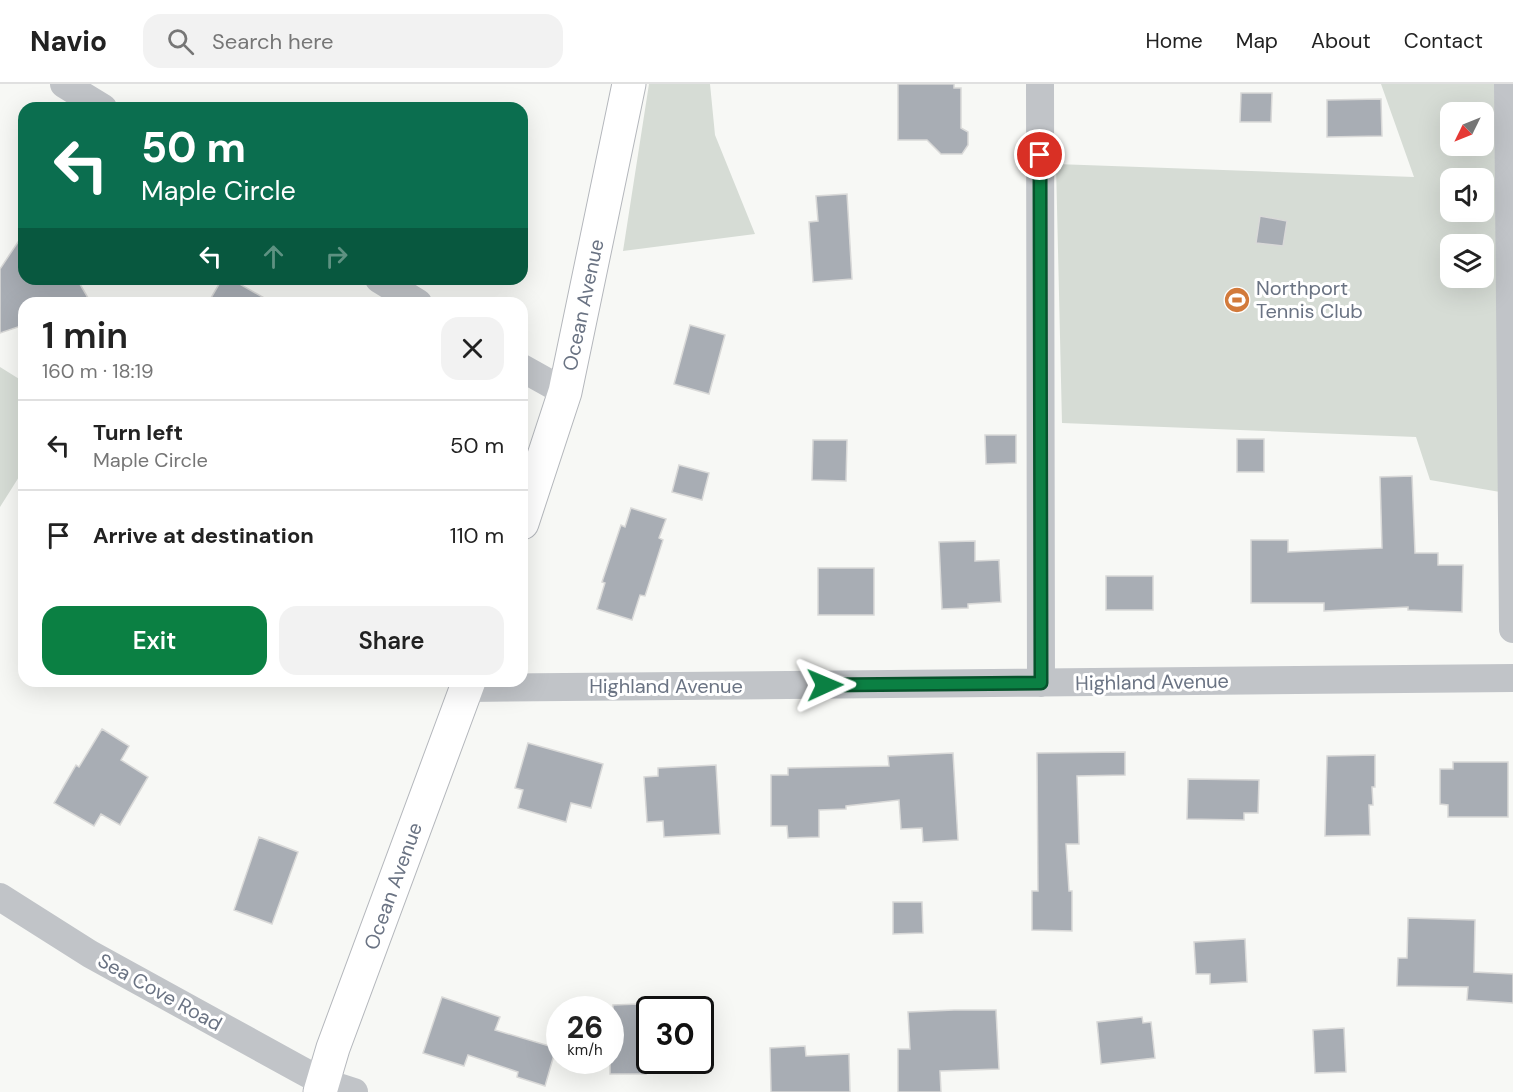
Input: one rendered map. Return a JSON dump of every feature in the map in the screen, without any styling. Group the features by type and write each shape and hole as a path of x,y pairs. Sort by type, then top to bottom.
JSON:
{"main road":[{"name":"Ocean Avenue","path":"528,505 565,392 629,84"},
{"name":"Ocean Avenue","path":"321,1087 341,1026 467,687"}],"street":[{"path":"64,84 93,102"},
{"path":"1040,84 1041,683"},
{"path":"1508,84 1513,629"},
{"path":"389,285 408,297"},
{"path":"528,371 565,392"},
{"name":"Highland Avenue","path":"528,685 1513,678"},
{"name":"Sea Cove Road","path":"0,897 90,954 321,1087 354,1092"}],"shaded area":[{"path":"649,84 710,84 715,135 755,234 623,251"},
{"name":"Northport Tennis Club","path":"1381,84 1496,84 1500,492 1430,480 1416,437 1062,423 1056,164 1414,177"},
{"path":"0,367 18,378 18,478 0,507"}],"building":[{"path":"898,84 954,84 954,88 961,88 961,128 968,132 968,145 962,154 941,154 927,140 898,140"},
{"path":"1241,93 1272,93 1271,122 1240,122"},
{"path":"1381,99 1382,136 1327,137 1327,100"},
{"path":"847,194 852,279 813,282 809,222 818,221 816,196"},
{"path":"1260,216 1287,221 1283,246 1256,243"},
{"path":"18,242 18,285 80,285 88,297 18,297 18,327 0,333 0,269"},
{"path":"218,285 242,285 262,297 212,297"},
{"path":"690,325 725,335 709,394 674,384"},
{"path":"985,435 1016,435 1016,463 986,464"},
{"path":"1237,439 1264,439 1264,472 1237,472"},
{"path":"813,440 847,440 846,481 812,480"},
{"path":"679,465 709,473 702,500 672,492"},
{"path":"1412,476 1415,553 1438,553 1438,565 1463,565 1462,612 1408,610 1408,607 1324,611 1324,603 1251,603 1251,540 1288,540 1288,552 1382,548 1380,477"},
{"path":"631,508 666,519 659,538 663,540 645,596 640,595 632,620 597,609 605,583 602,582 621,525 625,527"},
{"path":"975,541 975,561 999,560 1001,602 968,604 968,608 942,609 939,542"},
{"path":"818,568 874,568 874,615 818,615"},
{"path":"1106,576 1153,576 1153,610 1106,610"},
{"path":"102,729 129,746 121,760 148,777 120,825 101,814 94,826 54,803 76,765 79,767"},
{"path":"528,743 603,764 591,808 571,803 566,822 518,808 523,790 515,788"},
{"path":"1125,752 1125,775 1077,776 1079,844 1066,844 1069,891 1072,891 1072,931 1032,930 1032,891 1038,891 1037,753"},
{"path":"953,753 958,840 923,842 922,828 901,829 899,800 846,806 846,809 819,810 819,837 788,838 787,826 771,826 771,775 788,775 788,768 889,766 888,756"},
{"path":"1375,755 1373,805 1369,805 1370,835 1325,836 1327,756"},
{"path":"1453,762 1508,762 1508,817 1448,817 1448,805 1440,804 1440,769 1453,769"},
{"path":"716,765 720,834 664,837 663,821 647,822 644,777 658,776 658,768"},
{"path":"1188,779 1259,780 1258,813 1244,813 1244,820 1187,819"},
{"path":"259,837 298,852 272,924 234,910"},
{"path":"893,902 922,902 923,933 893,934"},
{"path":"1408,918 1475,920 1474,972 1513,974 1513,1003 1467,1000 1468,987 1397,986 1398,958 1407,958"},
{"path":"1245,939 1247,982 1210,984 1210,974 1196,974 1194,942"},
{"path":"442,997 500,1017 495,1030 546,1045 546,1074 548,1074 545,1086 517,1077 518,1072 468,1055 464,1066 423,1053"},
{"path":"636,1004 636,1074 624,1074 624,1005"},
{"path":"996,1010 999,1069 940,1071 941,1092 898,1092 898,1049 910,1049 908,1012"},
{"path":"1142,1017 1143,1023 1151,1022 1155,1058 1101,1064 1097,1022"},
{"path":"1344,1028 1346,1072 1315,1073 1313,1030"},
{"path":"805,1046 806,1056 849,1054 850,1092 771,1092 770,1048"}],"place":[{"name":"Northport Tennis Club","path":"1237,300"}],"route":[{"path":"825,685 1041,683 1040,155"}]}
